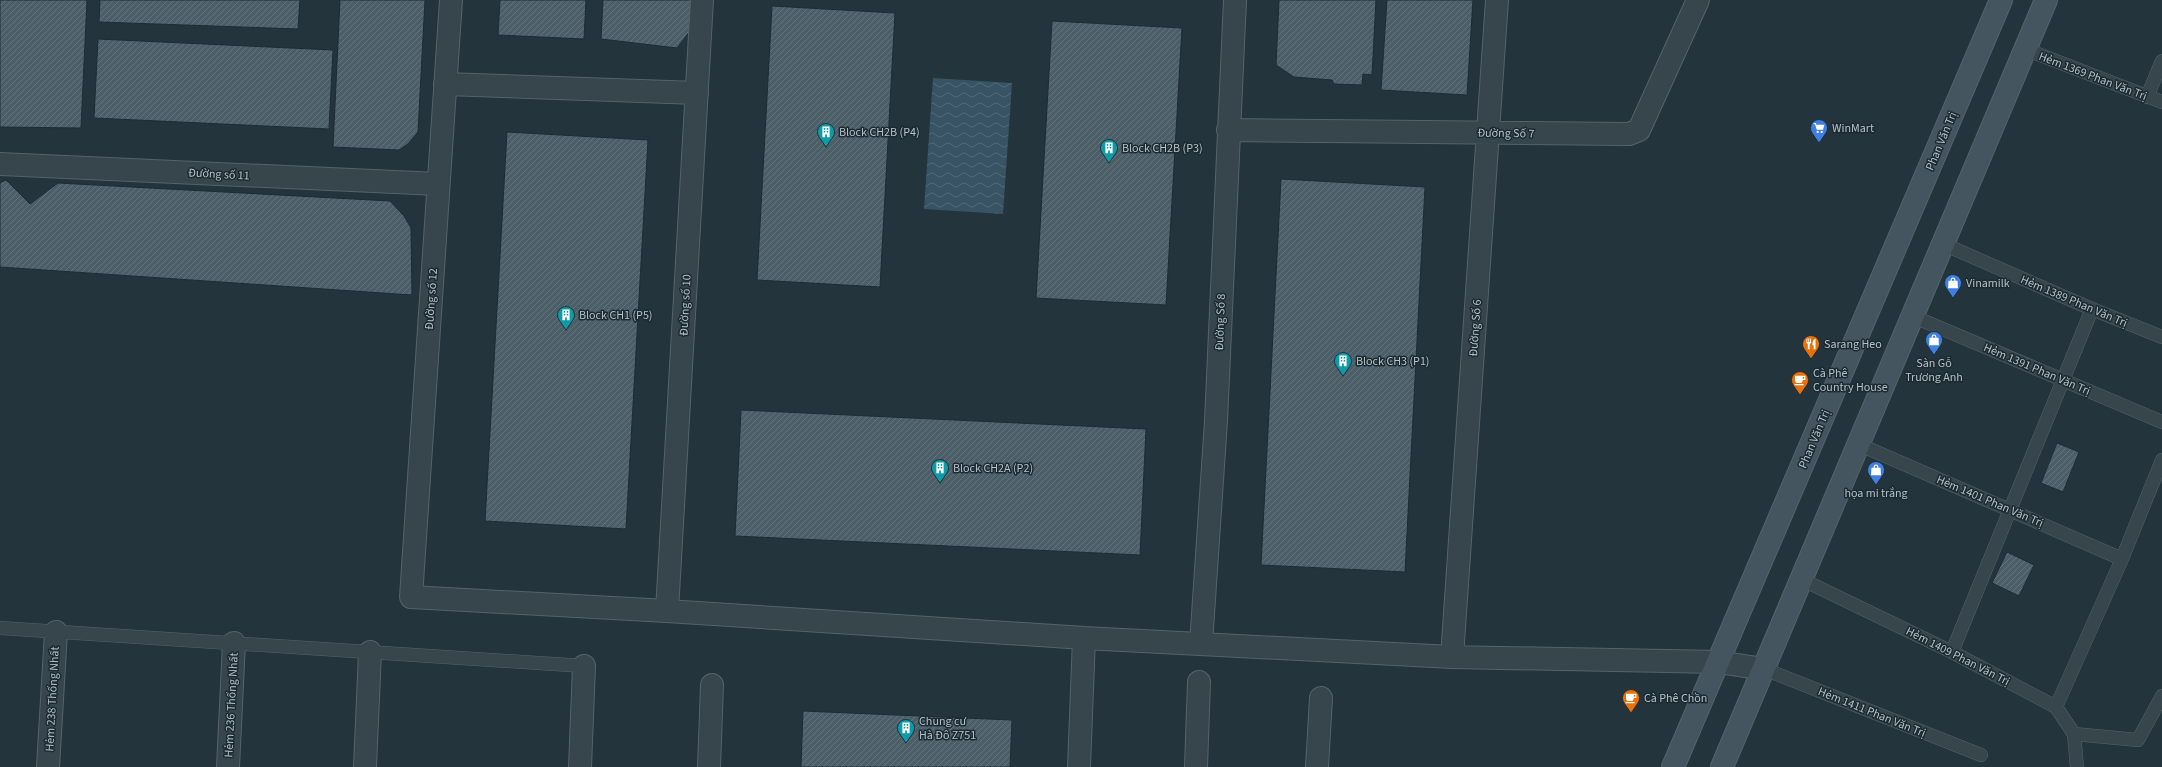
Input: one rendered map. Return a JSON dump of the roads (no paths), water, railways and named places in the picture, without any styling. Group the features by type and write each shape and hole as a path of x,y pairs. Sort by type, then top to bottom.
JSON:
{"main road":[{"name":"Phan Văn Trị","path":"1673,767 2001,0"},
{"path":"1722,767 2046,0"}],"street":[{"name":"Đường số 12","path":"451,0 411,597 667,610"},
{"name":"Đường số 10","path":"667,610 702,0"},
{"name":"Đường Số 8","path":"1200,644 1216,421 1235,0"},
{"name":"Đường Số 6","path":"1452,657 1497,0"},
{"name":"Đường Số 7","path":"1228,130 1629,134 1640,130 1698,0"},
{"path":"445,84 697,93"},
{"name":"Đường số 11","path":"0,164 438,184"},
{"path":"667,610 1084,638 1452,657 1718,662 1764,669"},
{"name":"Hẻm 238 Thống Nhất","path":"48,767 56,632"},
{"path":"1080,767 1084,638"},
{"name":"Hẻm 236 Thống Nhất","path":"228,767 234,643"},
{"path":"365,767 370,652"},
{"path":"580,767 584,666"},
{"path":"1196,767 1199,682"},
{"path":"709,767 712,685"},
{"path":"1317,767 1321,698"}],"lane":[{"name":"Hẻm 1369 Phan Văn Trị","path":"2025,49 2162,102"},
{"path":"2147,97 2162,61"},
{"name":"Hẻm 1389 Phan Văn Trị","path":"1942,244 2092,309 2162,337"},
{"path":"1952,652 2011,510 2062,379 2092,309"},
{"name":"Hẻm 1391 Phan Văn Trị","path":"1912,316 2162,422"},
{"name":"Hẻm 1401 Phan Văn Trị","path":"1858,444 2122,559"},
{"path":"2056,707 2122,559 2162,460"},
{"name":"Hẻm 1409 Phan Văn Trị","path":"1801,579 1952,652 2056,707 2074,734 2077,767"},
{"path":"0,628 584,666"},
{"name":"Hẻm 1411 Phan Văn Trị","path":"1764,669 1980,756"},
{"path":"2074,734 2138,740 2162,696"}],"water":[{"path":"933,78 1012,83 1003,214 924,209"}],"place":[{"name":"WinMart","path":"1819,143"},
{"name":"Block CH2B (P4)","path":"826,147"},
{"name":"Block CH2B (P3)","path":"1109,163"},
{"name":"Vinamilk","path":"1953,298"},
{"name":"Block CH1 (P5)","path":"566,330"},
{"name":"Sàn Gỗ Trương Anh","path":"1934,355"},
{"name":"Sarang Heo","path":"1811,359"},
{"name":"Block CH3 (P1)","path":"1343,376"},
{"name":"Cà Phê Country House","path":"1800,395"},
{"name":"Block CH2A (P2)","path":"940,483"},
{"name":"họa mi trắng","path":"1876,485"},
{"name":"Cà Phê Chồn","path":"1631,713"},
{"name":"Chung cư Hà Đô Z751","path":"906,743"}]}
